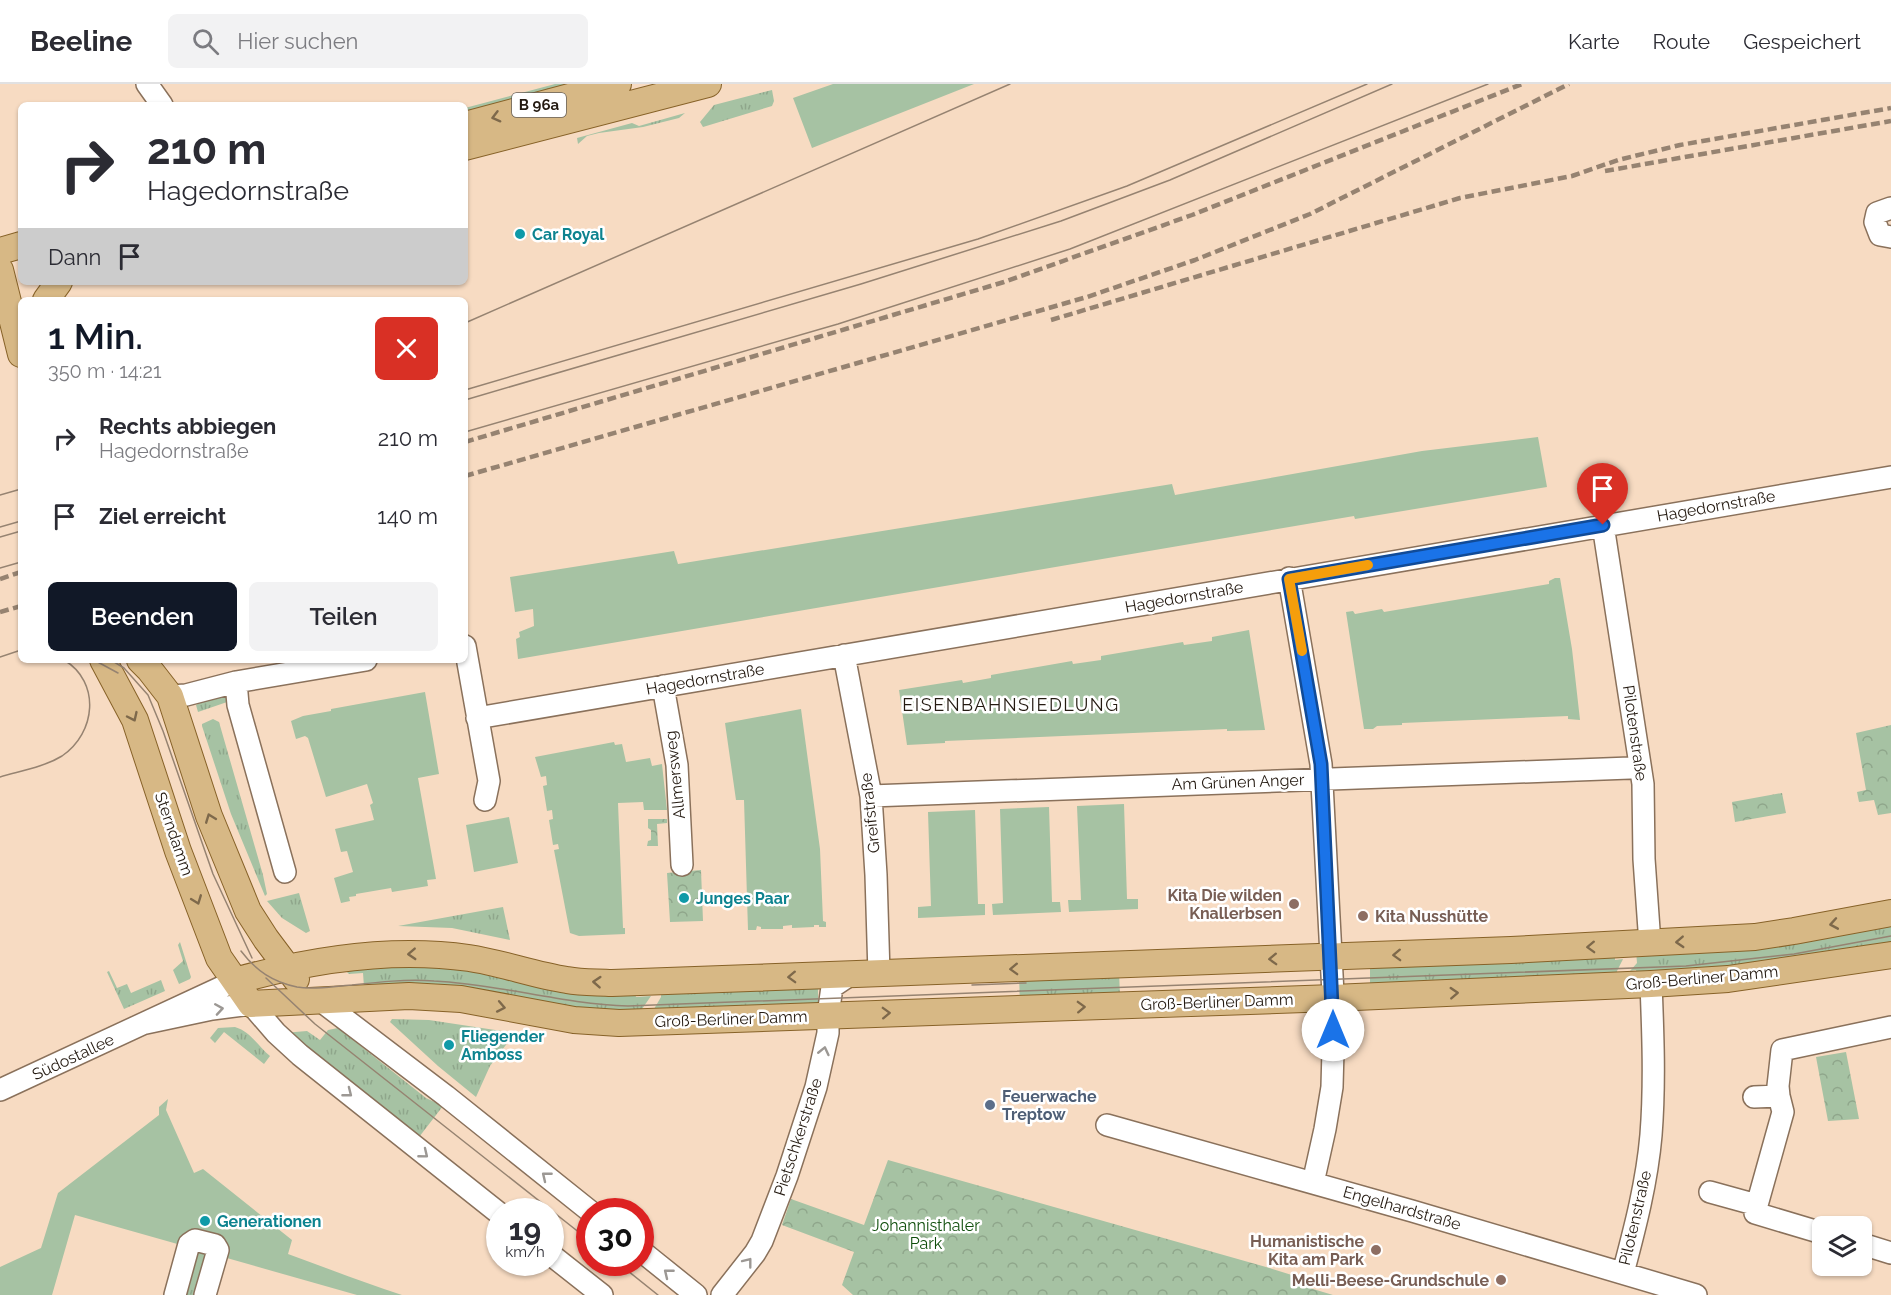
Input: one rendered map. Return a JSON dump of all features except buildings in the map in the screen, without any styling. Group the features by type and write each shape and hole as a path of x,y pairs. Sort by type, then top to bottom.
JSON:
{"main road":[{"name":"B 96a","path":"468,124 615,84"},
{"path":"584,116 615,84"},
{"name":"B 96a","path":"468,146 708,84"},
{"path":"18,250 5,269 18,338"},
{"name":"Sterndamm","path":"105,663 135,720 178,851 219,957 251,1004"},
{"path":"143,663 183,695 209,816 248,911 288,969 321,1001"},
{"path":"235,981 354,958 424,954 470,958 567,980 612,983 1650,944 1755,937 1891,913"},
{"name":"Groß-Berliner Damm","path":"321,1001 409,996 461,999 541,1015 619,1023 1333,998 1651,984 1728,979 1891,955"},
{"path":"251,1004 321,1001"}],"street":[{"path":"147,84 160,102"},
{"path":"1891,208 1877,213 1875,222 1880,235 1891,237"},
{"name":"Hagedornstraße","path":"477,718 1891,477"},
{"name":"Pilotenstraße","path":"1603,525 1643,784 1644,859 1650,944"},
{"path":"1289,579 1322,778 1333,998 1332,1087 1326,1129 1312,1183"},
{"name":"Greifstraße","path":"844,655 871,796 879,974"},
{"path":"183,695 236,682 348,663"},
{"path":"468,663 489,781 485,800"},
{"path":"236,682 238,705 285,872"},
{"name":"Allmersweg","path":"663,686 677,765 682,865"},
{"name":"Am Grünen Anger","path":"871,796 1630,768 1640,765"},
{"name":"Pietschkerstraße","path":"722,1295 755,1253 768,1225 816,1087 826,1041 832,987 850,975"},
{"name":"Südostallee","path":"0,1090 235,981"},
{"name":"Pilotenstraße","path":"1623,1273 1646,1176 1651,1136 1654,1068 1651,984"},
{"path":"321,1001 446,1096 576,1200"},
{"name":"Südostallee","path":"146,1023 251,1004"},
{"name":"Sterndamm","path":"251,1004 276,1033 300,1055 486,1203"},
{"path":"1812,1230 1755,1213 1783,1112 1778,1086 1782,1050 1891,1027"},
{"path":"1754,1097 1779,1096"},
{"name":"Engelhardstraße","path":"1107,1125 1696,1295"},
{"path":"1710,1192 1757,1205"},
{"path":"175,1295 189,1244 195,1240 215,1245 218,1250 205,1295"},
{"path":"1872,1247 1891,1253"},
{"path":"654,1261 696,1295"},
{"path":"564,1265 602,1295"}],"green space":[{"path":"555,84 567,84 468,111 468,107"},
{"path":"833,84 974,84 812,148 793,98"},
{"path":"772,90 774,101 772,106 703,127 700,122 714,105"},
{"path":"685,113 679,118 643,127 587,136 578,144 577,138 632,123 639,126"},
{"path":"1538,437 1547,487 1355,519 1354,516 518,659 516,639 520,637 519,632 534,626 533,609 515,612 510,577 674,551 678,564 1172,484 1175,495 1422,451"},
{"path":"1560,578 1572,649 1580,720 1568,719 1568,716 1402,723 1402,725 1364,729 1346,612 1353,611 1355,614 1382,609 1384,612 1549,584 1549,581"},
{"path":"1249,630 1265,730 1227,731 1227,729 945,741 945,743 907,745 899,690 962,680 963,683 991,678 991,675 1072,661 1073,664 1101,660 1101,656 1183,642 1184,645 1212,641 1212,637"},
{"path":"425,692 439,774 418,778 436,879 427,880 428,886 392,892 391,888 356,894 356,896 349,897 350,901 341,903 334,878 353,872 347,851 341,852 335,829 374,820 370,805 373,803 367,784 326,797 308,738 305,736 296,739 291,721 303,716 331,711 331,709"},
{"path":"221,693 230,701 198,712 196,705 200,703 199,697"},
{"path":"801,709 820,849 823,921 826,922 826,927 814,925 814,927 792,928 792,925 783,926 783,929 761,929 757,926 756,930 748,930 744,800 736,800 725,723"},
{"path":"213,719 219,722 263,875 267,894 265,896 231,814 202,726"},
{"path":"1891,725 1891,813 1878,815 1874,800 1859,802 1857,792 1866,790 1856,733"},
{"path":"614,742 615,745 622,744 626,762 650,758 652,766 662,764 667,810 644,810 643,802 618,803 625,934 579,936 570,933 554,850 559,849 558,844 553,845 549,820 553,819 552,810 547,811 543,786 547,785 546,776 541,777 535,757"},
{"path":"1782,793 1786,813 1735,822 1732,802"},
{"path":"1124,804 1127,899 1138,899 1138,909 1069,912 1068,900 1081,900 1077,806"},
{"path":"1049,807 1052,902 1060,902 1061,912 993,915 992,904 1003,903 1000,809"},
{"path":"975,810 978,904 985,904 985,915 918,918 918,907 931,906 928,812"},
{"path":"509,817 518,863 474,872 466,825"},
{"path":"648,819 667,819 667,823 657,824 658,846 647,846 648,841 651,840"},
{"path":"701,870 703,921 670,922 667,873"},
{"path":"299,893 310,931 306,933 282,918 267,901"},
{"path":"503,907 510,940 452,928 398,926"},
{"path":"1891,920 1891,946 1637,977 1636,970 1630,971 1637,963 1636,951"},
{"path":"180,942 191,977 179,984 173,970 183,961 178,945"},
{"path":"1615,952 1615,960 1623,959 1617,971 1618,978 1370,988 1370,962"},
{"path":"442,965 635,993 636,997 651,996 642,1009 642,1016 364,987 363,973 349,974 344,969"},
{"path":"109,971 117,988 127,984 131,993 161,980 165,991 124,1009 107,972"},
{"path":"1119,971 1120,997 1020,1002 1019,976"},
{"path":"821,984 818,990 818,1008 667,1015 666,1008 654,1009 661,997 661,989"},
{"path":"392,1019 429,1020 515,1033 490,1066 476,1097 390,1022"},
{"path":"235,1027 250,1036 270,1056 264,1064 224,1032 215,1043 210,1038 218,1028"},
{"path":"338,1028 426,1098 443,1106 416,1141 283,1033 307,1031 320,1040 328,1030"},
{"path":"1846,1052 1859,1119 1828,1121 1816,1057"},
{"path":"168,1099 166,1110 194,1173 203,1169 292,1240 288,1254 402,1295 357,1295 75,1215 52,1295 0,1295 0,1267 41,1248 58,1193 159,1115 159,1107"},
{"name":"Johannisthaler Park","path":"888,1160 1266,1267 1295,1276 1293,1283 1333,1295 853,1295 842,1285 854,1252 782,1225 791,1199 864,1225"},
{"path":"193,1250 209,1253 200,1295 179,1295"}],"tram line":[{"path":"468,322 1010,84"},
{"path":"468,389 978,239 1127,186 1367,84"},
{"path":"468,399 861,284 1061,221 1170,180 1392,84"},
{"path":"468,431 838,324 1070,249 1488,84"},
{"path":"0,495 18,490"},
{"path":"0,527 18,522"},
{"path":"0,537 18,532"},
{"path":"0,568 18,563"},
{"path":"0,657 18,651"},
{"path":"0,777 55,760 73,746 82,734 90,708 89,694 76,669 68,663"},
{"path":"100,663 118,673"},
{"path":"116,663 124,668 148,695 163,731 213,874 252,958"},
{"path":"241,951 266,975 280,982 304,988 393,981 434,981 483,986 579,1002 628,1006 1686,966 1794,954 1891,936"},
{"path":"266,978 315,1024 576,1230"},
{"path":"972,985 1026,983"},
{"path":"634,1276 658,1295"}],"railway":[{"path":"468,441 1004,282 1192,215 1522,84"},
{"path":"468,475 1087,297 1195,260 1310,214 1569,84"},
{"path":"1051,320 1460,198 1572,176 1618,160 1680,145 1891,108"},
{"path":"1605,171 1891,121"},
{"path":"0,579 18,573"},
{"path":"0,612 18,607"}],"slow traffic":[{"path":"1302,651 1289,579 1368,565"}],"place":[{"name":"Car Royal","path":"520,234"},
{"name":"Junges Paar","path":"684,898"},
{"name":"Kita Die wilden Knallerbsen","path":"1294,904"},
{"name":"Kita Nusshütte","path":"1363,916"},
{"name":"Fliegender Amboss","path":"449,1045"},
{"name":"Feuerwache Treptow","path":"990,1105"},
{"name":"Generationen","path":"205,1221"},
{"name":"Humanistische Kita am Park","path":"1376,1250"},
{"name":"Melli-Beese-Grundschule","path":"1501,1280"}],"district":[{"name":"EISENBAHNSIEDLUNG","path":"1011,704"}],"route":[{"path":"1333,1030 1321,764 1289,579 1603,525"}]}
